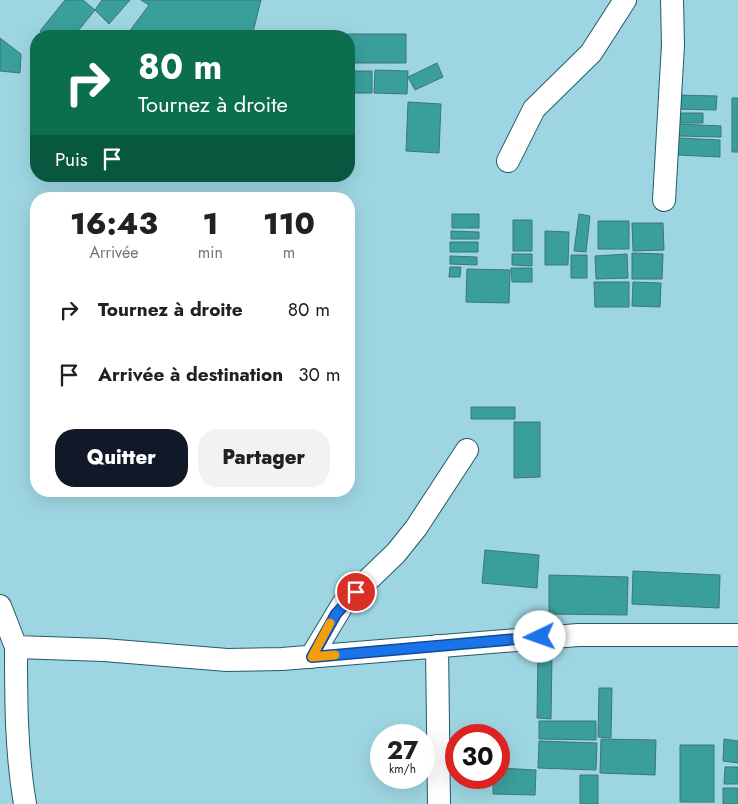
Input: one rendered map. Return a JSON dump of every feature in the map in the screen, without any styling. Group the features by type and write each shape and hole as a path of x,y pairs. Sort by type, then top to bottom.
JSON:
{"street":[{"path":"508,161 534,109 591,53 625,0"},
{"path":"664,200 673,45 672,0"},
{"path":"312,657 343,604 396,554 416,528 467,450"},
{"path":"0,606 16,647 16,706 20,777 25,804"},
{"path":"16,647 104,650 227,660 312,657 578,635 738,635"},
{"path":"437,646 439,804"}],"building":[{"path":"65,0 83,0 95,10 79,30 41,30"},
{"path":"102,0 130,0 109,24 95,10"},
{"path":"141,0 261,0 254,30 130,30 149,5"},
{"path":"355,34 406,34 406,63 355,63"},
{"path":"0,38 21,54 20,73 0,71"},
{"path":"437,63 443,77 415,90 408,77"},
{"path":"375,70 408,71 407,94 374,93"},
{"path":"355,71 372,71 372,93 355,93"},
{"path":"677,95 717,96 716,110 677,109"},
{"path":"732,98 738,98 738,152 732,152"},
{"path":"408,102 441,104 439,153 406,151"},
{"path":"679,113 703,113 703,123 679,123"},
{"path":"679,124 721,126 721,137 679,136"},
{"path":"679,138 720,140 720,157 678,155"},
{"path":"452,214 479,214 479,228 452,228"},
{"path":"579,214 590,216 586,252 574,251"},
{"path":"513,220 532,220 532,251 513,251"},
{"path":"598,221 629,221 629,249 598,249"},
{"path":"632,223 663,223 664,250 633,251"},
{"path":"451,231 479,232 479,239 451,239"},
{"path":"545,231 569,232 568,265 545,265"},
{"path":"450,242 478,242 478,252 450,252"},
{"path":"632,253 663,254 662,279 632,279"},
{"path":"512,254 532,254 532,266 512,265"},
{"path":"627,254 628,278 596,279 595,256"},
{"path":"571,255 587,255 587,278 571,278"},
{"path":"450,256 477,257 477,265 450,264"},
{"path":"450,267 461,267 460,277 449,277"},
{"path":"511,268 532,268 532,282 512,282"},
{"path":"467,269 510,270 509,303 466,302"},
{"path":"594,282 629,282 629,307 595,307"},
{"path":"633,282 661,283 660,307 632,306"},
{"path":"471,407 515,407 515,419 471,419"},
{"path":"514,422 540,422 540,477 514,478"},
{"path":"485,550 539,555 537,588 482,583"},
{"path":"633,571 720,575 719,608 632,604"},
{"path":"549,575 628,577 627,615 549,614"},
{"path":"538,654 552,654 551,719 537,718"},
{"path":"599,688 612,688 611,738 598,737"},
{"path":"539,721 596,721 596,740 539,739"},
{"path":"601,739 656,740 655,775 600,773"},
{"path":"724,739 738,741 738,763 723,761"},
{"path":"539,741 597,743 596,770 538,768"},
{"path":"680,745 714,745 714,802 680,802"},
{"path":"725,767 738,767 738,784 724,784"},
{"path":"510,769 536,770 535,795 493,794 493,789 510,789"},
{"path":"580,775 598,775 598,804 580,804"},
{"path":"723,788 738,788 738,804 723,804"}],"slow traffic":[{"path":"330,623 312,657 335,655"}],"route":[{"path":"356,592 343,604 336,614 312,657 540,637"}]}
